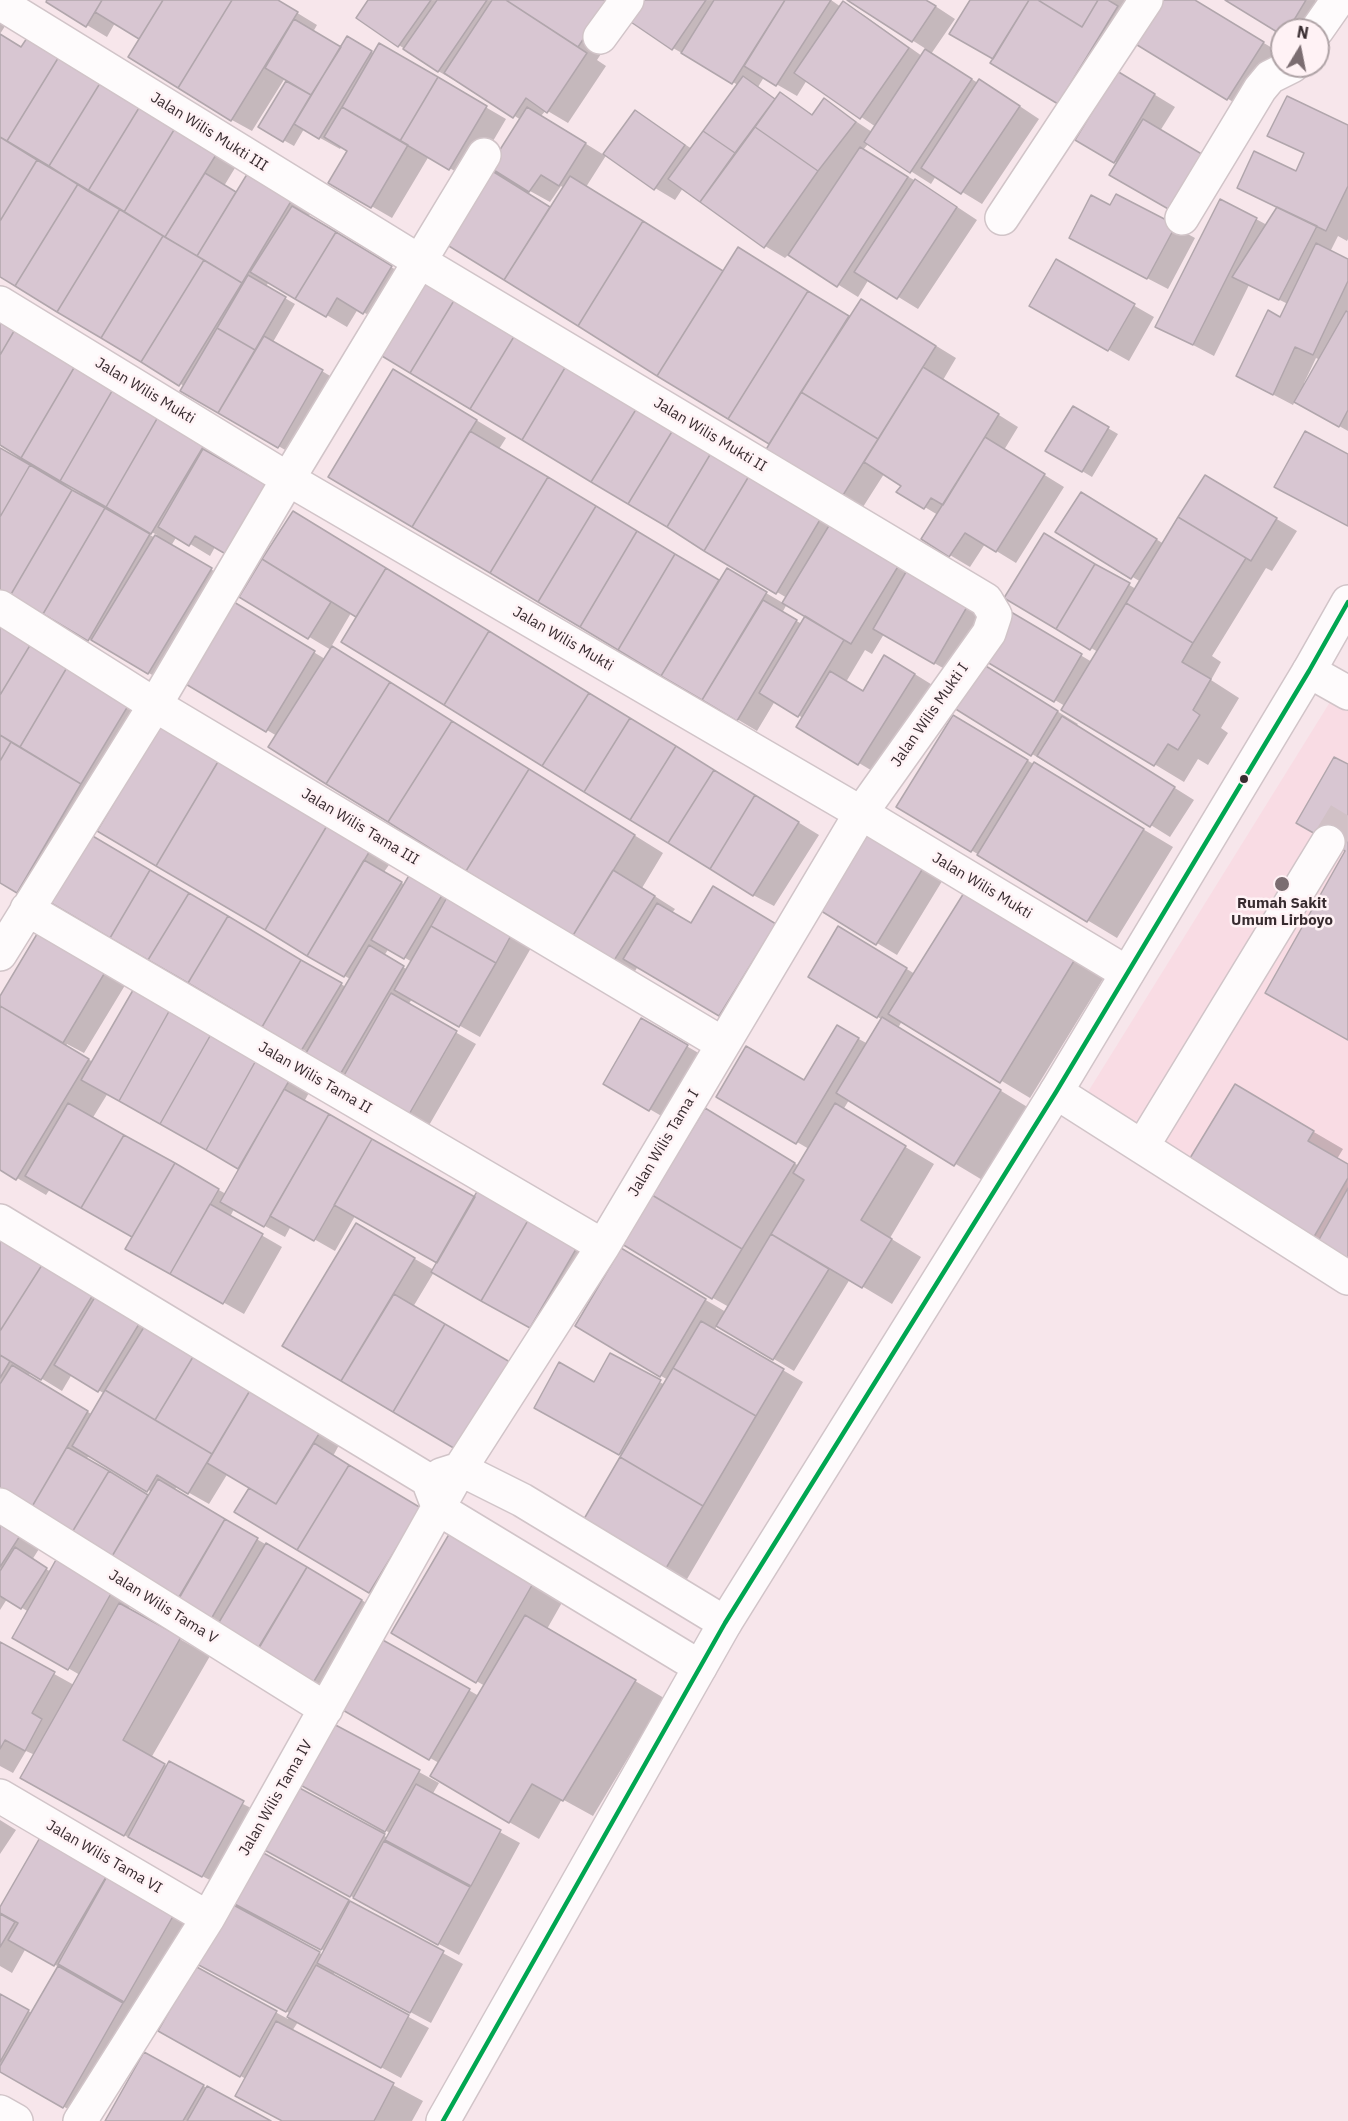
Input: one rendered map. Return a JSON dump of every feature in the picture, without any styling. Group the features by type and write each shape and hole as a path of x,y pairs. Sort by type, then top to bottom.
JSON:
{"main road":[{"path":"600,37 627,0"},
{"path":"1002,218 1146,0"},
{"path":"1325,18 1338,0"},
{"name":"Jalan Wilis Mukti III","path":"0,3 419,261"},
{"path":"1182,218 1260,89 1270,77"},
{"path":"0,954 15,916 155,705 484,154"},
{"name":"Jalan Wilis Mukti II","path":"419,261 986,600 994,615"},
{"name":"Jalan Wilis Mukti","path":"0,303 288,479 861,813 1127,973"},
{"path":"443,2121 725,1623 1056,1092 1309,671 1348,602"},
{"name":"Jalan Wilis Tama III","path":"0,607 155,705 723,1044"},
{"name":"Jalan Wilis Mukti I","path":"861,813 989,633 994,615"},
{"path":"1309,671 1348,693"},
{"name":"Jalan Wilis Tama I","path":"460,1468 603,1246 861,813"},
{"path":"1142,1147 1328,842"},
{"name":"Jalan Wilis Tama II","path":"15,916 603,1246"},
{"path":"1056,1092 1348,1278"},
{"path":"0,1221 434,1494 700,1667"},
{"path":"434,1494 460,1468 522,1500 725,1623"},
{"name":"Jalan Wilis Tama IV","path":"80,2121 208,1918 326,1709 434,1494"},
{"name":"Jalan Wilis Tama V","path":"0,1505 326,1709"},
{"name":"Jalan Wilis Tama VI","path":"0,1796 208,1918"},
{"path":"0,2112 16,2121"}],"shaded area":[{"name":"Rumah Sakit Umum Lirboyo","path":"1348,673 1348,1258 1086,1095"}],"building":[{"path":"47,0 102,0 86,27 46,2"},
{"path":"102,0 163,0 139,39 95,12"},
{"path":"163,0 232,0 178,88 128,57"},
{"path":"232,0 278,0 298,12 231,121 178,88"},
{"path":"368,0 431,0 398,47 356,18"},
{"path":"437,0 487,0 438,72 403,49"},
{"path":"492,0 506,0 587,53 547,113 526,98 513,118 444,73"},
{"path":"506,0 609,0 578,47"},
{"path":"638,0 706,0 672,50 625,18"},
{"path":"714,0 785,0 732,84 681,53"},
{"path":"785,0 831,0 776,86 744,66"},
{"path":"847,0 926,0 936,6 912,42"},
{"path":"970,0 1029,0 993,59 949,34"},
{"path":"1029,0 1038,0 1082,27 1098,0 1108,0 1118,6 1058,104 990,63"},
{"path":"1038,0 1098,0 1082,27"},
{"path":"1154,0 1195,0 1264,42 1227,100 1129,40"},
{"path":"1225,0 1306,0 1295,18 1270,18 1270,28"},
{"path":"843,1 909,48 860,119 794,73"},
{"path":"294,19 341,47 311,95 265,68"},
{"path":"0,34 21,47 29,35 60,55 7,141 0,137"},
{"path":"347,36 372,51 319,139 294,124"},
{"path":"379,43 438,77 400,141 342,107"},
{"path":"925,49 972,79 910,173 864,142"},
{"path":"60,55 102,80 49,166 7,141"},
{"path":"1117,71 1155,94 1114,163 1075,140"},
{"path":"743,76 775,99 735,153 703,131"},
{"path":"438,77 487,106 449,170 400,141"},
{"path":"979,79 1020,106 961,194 921,168"},
{"path":"102,80 142,103 88,191 49,166"},
{"path":"286,81 311,95 283,142 258,127"},
{"path":"780,92 812,115 824,98 856,122 818,171 755,127"},
{"path":"1287,96 1348,125 1348,186 1326,231 1237,188 1254,151 1296,171 1304,153 1267,136"},
{"path":"142,103 177,125 124,212 88,191"},
{"path":"342,107 408,145 371,208 328,183 347,151 324,137"},
{"path":"527,107 586,143 559,186 541,175 529,192 489,167"},
{"path":"635,110 685,145 654,190 603,154"},
{"path":"1143,119 1210,159 1177,214 1109,175"},
{"path":"177,125 219,150 165,237 124,212"},
{"path":"755,127 818,171 764,248 700,202"},
{"path":"703,131 735,153 700,202 668,179"},
{"path":"0,137 37,160 0,221"},
{"path":"860,147 908,177 837,287 788,255"},
{"path":"37,160 78,184 15,286 0,277 0,221"},
{"path":"489,169 550,207 504,280 444,243"},
{"path":"249,171 293,198 242,283 197,256"},
{"path":"205,173 236,192 197,256 165,237"},
{"path":"570,176 643,221 578,326 504,280"},
{"path":"915,179 957,207 897,299 854,272"},
{"path":"78,184 120,209 57,312 15,286"},
{"path":"1116,194 1176,225 1147,279 1069,238 1091,195 1110,205"},
{"path":"1220,199 1257,218 1193,345 1155,327"},
{"path":"292,206 336,232 295,299 250,272"},
{"path":"1277,207 1317,226 1279,300 1232,277"},
{"path":"120,209 163,236 101,338 57,312"},
{"path":"643,221 723,271 657,376 578,326"},
{"path":"336,232 392,266 363,314 337,298 326,317 295,299"},
{"path":"163,236 204,260 141,362 101,338"},
{"path":"1316,243 1348,259 1348,281 1313,355 1295,347 1273,395 1236,376 1268,310 1280,317"},
{"path":"738,247 808,291 728,419 657,376"},
{"path":"1056,259 1135,304 1108,351 1029,306"},
{"path":"204,260 242,283 179,386 141,362"},
{"path":"425,274 458,294 410,373 377,353"},
{"path":"248,275 286,297 255,350 217,328"},
{"path":"808,291 849,316 769,444 728,419"},
{"path":"458,294 518,330 470,409 410,373"},
{"path":"861,299 936,346 878,439 801,392"},
{"path":"1346,311 1348,312 1348,410 1339,427 1294,402"},
{"path":"0,316 17,326 0,355"},
{"path":"17,326 78,361 21,458 0,445 0,355"},
{"path":"217,328 255,350 218,413 180,391"},
{"path":"518,330 569,361 522,440 470,409"},
{"path":"264,336 323,370 278,448 218,413"},
{"path":"78,361 116,384 60,481 21,458"},
{"path":"569,361 640,403 591,482 522,440"},
{"path":"923,367 999,414 943,505 931,498 924,509 896,492 901,486 864,462"},
{"path":"393,369 477,420 412,527 328,477"},
{"path":"116,384 162,410 106,507 60,481"},
{"path":"801,392 878,439 835,508 759,461"},
{"path":"640,403 676,425 628,504 591,482"},
{"path":"1073,406 1109,427 1082,472 1045,451"},
{"path":"162,410 209,437 151,534 106,507"},
{"path":"676,425 714,448 667,527 628,504"},
{"path":"470,431 548,477 490,573 412,527"},
{"path":"1305,431 1348,454 1348,526 1274,487"},
{"path":"985,437 1045,474 996,552 965,533 949,557 921,539"},
{"path":"0,448 30,465 0,517"},
{"path":"714,448 752,471 704,551 667,527"},
{"path":"203,449 270,487 229,556 195,536 189,546 158,527"},
{"path":"30,465 72,490 10,596 0,590 0,517"},
{"path":"752,471 824,513 776,594 704,551"},
{"path":"1205,475 1277,518 1251,561 1178,517"},
{"path":"548,477 596,506 538,602 490,573"},
{"path":"72,490 105,508 43,614 10,596"},
{"path":"1081,492 1157,539 1131,579 1055,532"},
{"path":"596,506 637,531 580,627 538,602"},
{"path":"105,508 150,534 88,641 43,614"},
{"path":"293,511 386,568 356,617 262,559"},
{"path":"1178,517 1246,558 1193,643 1126,603"},
{"path":"833,519 902,560 851,644 782,603"},
{"path":"637,531 675,554 618,650 580,627"},
{"path":"1044,533 1095,564 1056,629 1004,598"},
{"path":"155,535 212,568 148,674 91,640"},
{"path":"675,554 719,580 661,676 618,650"},
{"path":"262,559 331,602 308,639 239,597"},
{"path":"1095,564 1130,583 1090,650 1056,629"},
{"path":"910,565 971,600 934,664 873,629"},
{"path":"386,568 489,631 444,705 341,642"},
{"path":"727,568 767,592 702,700 661,676"},
{"path":"229,599 315,651 266,732 179,680"},
{"path":"763,600 797,620 737,721 702,700"},
{"path":"1126,603 1193,643 1182,662 1211,679 1193,710 1200,715 1178,750 1168,744 1154,766 1061,710"},
{"path":"1006,609 1082,654 1054,702 977,656"},
{"path":"0,616 35,637 0,695"},
{"path":"805,616 844,640 798,717 759,693"},
{"path":"489,631 589,693 542,766 444,705"},
{"path":"35,637 72,659 20,747 0,735 0,695"},
{"path":"332,646 390,682 326,784 268,747"},
{"path":"884,655 915,674 858,765 796,727 830,671 863,691"},
{"path":"72,659 134,696 81,784 20,747"},
{"path":"981,663 1058,711 1031,756 954,708"},
{"path":"390,682 452,721 388,822 326,784"},
{"path":"589,693 630,718 584,792 542,766"},
{"path":"953,715 1028,760 971,852 896,807"},
{"path":"1062,716 1175,787 1150,827 1037,756"},
{"path":"630,718 676,746 630,820 584,792"},
{"path":"452,721 529,769 466,871 388,822"},
{"path":"160,725 219,760 156,866 97,831"},
{"path":"0,735 11,742 0,761"},
{"path":"11,742 81,784 17,893 0,883 0,761"},
{"path":"676,746 714,770 668,843 630,820"},
{"path":"225,750 334,814 265,930 156,866"},
{"path":"1334,757 1348,764 1348,1040 1265,993 1345,851 1296,823"},
{"path":"1034,762 1144,829 1087,922 977,855"},
{"path":"529,769 635,835 572,937 466,871"},
{"path":"714,770 755,795 710,869 668,843"},
{"path":"755,795 799,822 753,896 710,869"},
{"path":"328,824 371,849 307,956 265,930"},
{"path":"865,829 925,865 876,945 818,909"},
{"path":"91,835 150,870 110,938 51,903"},
{"path":"364,860 402,882 344,977 307,956"},
{"path":"414,867 447,887 404,959 371,940"},
{"path":"150,870 189,893 148,960 110,938"},
{"path":"613,870 655,896 613,962 572,937"},
{"path":"713,886 776,924 719,1016 623,959 657,903 691,923"},
{"path":"967,888 1077,956 1000,1083 888,1014"},
{"path":"450,892 515,928 496,963 431,926"},
{"path":"189,893 228,916 188,983 148,960"},
{"path":"228,916 301,960 262,1027 188,983"},
{"path":"431,926 496,963 459,1027 394,990"},
{"path":"838,926 907,968 877,1018 808,977"},
{"path":"40,929 107,969 63,1043 0,1006 0,996"},
{"path":"369,945 404,966 338,1078 303,1058"},
{"path":"301,960 342,983 301,1051 262,1027"},
{"path":"136,985 172,1006 119,1101 81,1080"},
{"path":"391,993 457,1031 404,1123 338,1086"},
{"path":"0,1006 89,1059 16,1180 0,1170"},
{"path":"172,1006 214,1029 160,1124 119,1101"},
{"path":"882,1017 1001,1090 954,1166 836,1093"},
{"path":"641,1018 688,1045 649,1111 603,1084"},
{"path":"837,1025 859,1038 796,1144 716,1097 746,1046 804,1080"},
{"path":"214,1029 259,1055 206,1150 160,1124"},
{"path":"259,1055 293,1074 238,1169 206,1150"},
{"path":"1235,1084 1314,1131 1308,1141 1348,1164 1348,1178 1311,1242 1184,1168"},
{"path":"284,1089 329,1114 264,1227 220,1202"},
{"path":"68,1103 124,1135 81,1208 25,1176"},
{"path":"835,1103 906,1146 861,1220 892,1239 862,1288 771,1234 804,1180 793,1173"},
{"path":"705,1108 795,1163 742,1249 652,1195"},
{"path":"329,1114 372,1139 314,1241 270,1216"},
{"path":"124,1135 175,1163 132,1237 81,1208"},
{"path":"372,1139 475,1197 437,1263 334,1205"},
{"path":"175,1163 219,1189 170,1274 125,1249"},
{"path":"479,1188 530,1217 481,1301 431,1272"},
{"path":"1348,1188 1348,1262 1316,1245"},
{"path":"652,1195 742,1249 712,1299 622,1244"},
{"path":"210,1204 263,1234 223,1304 170,1274"},
{"path":"530,1217 579,1244 530,1328 481,1301"},
{"path":"356,1223 415,1258 341,1381 282,1346"},
{"path":"0,1224 49,1254 0,1331"},
{"path":"771,1234 829,1269 773,1360 716,1326"},
{"path":"621,1248 706,1299 660,1377 575,1326"},
{"path":"49,1254 99,1285 41,1380 0,1355 0,1331"},
{"path":"98,1292 142,1319 98,1392 54,1365"},
{"path":"394,1294 445,1324 393,1412 341,1381"},
{"path":"149,1319 199,1347 155,1420 105,1390"},
{"path":"701,1321 784,1369 756,1416 673,1368"},
{"path":"445,1324 515,1365 462,1453 393,1412"},
{"path":"199,1347 255,1382 212,1454 155,1420"},
{"path":"610,1353 661,1380 619,1455 534,1408 559,1362 594,1382"},
{"path":"0,1355 10,1361 0,1378"},
{"path":"12,1365 88,1411 30,1510 0,1492 0,1384"},
{"path":"673,1368 756,1416 703,1506 620,1457"},
{"path":"255,1382 325,1424 276,1504 207,1463"},
{"path":"105,1390 212,1454 188,1494 157,1475 147,1492 72,1446"},
{"path":"314,1443 349,1465 297,1550 234,1512 249,1488 276,1504"},
{"path":"67,1447 109,1471 71,1534 30,1510"},
{"path":"620,1457 703,1506 659,1580 577,1531"},
{"path":"349,1465 421,1508 369,1593 297,1550"},
{"path":"109,1471 148,1495 111,1558 71,1534"},
{"path":"158,1479 225,1519 179,1597 111,1558"},
{"path":"0,1513 25,1528 0,1567"},
{"path":"225,1519 258,1538 207,1626 174,1607"},
{"path":"455,1524 539,1573 476,1683 391,1633"},
{"path":"266,1543 307,1567 253,1658 212,1634"},
{"path":"15,1547 47,1568 21,1609 0,1596 0,1571"},
{"path":"57,1558 113,1590 68,1670 12,1638"},
{"path":"307,1567 362,1600 310,1688 254,1655"},
{"path":"119,1603 181,1637 123,1740 165,1764 124,1836 20,1778"},
{"path":"525,1615 636,1680 563,1801 532,1784 509,1823 430,1776"},
{"path":"381,1639 470,1689 429,1760 341,1709"},
{"path":"0,1642 55,1672 32,1713 42,1719 25,1751 5,1740 0,1749"},
{"path":"328,1721 420,1770 385,1832 295,1782"},
{"path":"169,1761 244,1801 202,1877 128,1837"},
{"path":"416,1784 501,1830 471,1886 385,1840"},
{"path":"294,1785 385,1834 350,1897 259,1847"},
{"path":"42,1834 109,1872 54,1966 8,1940 18,1923 0,1913 0,1907"},
{"path":"384,1841 470,1887 438,1945 353,1898"},
{"path":"258,1850 349,1900 321,1950 229,1901"},
{"path":"109,1873 176,1911 124,2002 58,1964"},
{"path":"350,1901 444,1951 410,2013 317,1963"},
{"path":"228,1902 320,1952 286,2012 195,1963"},
{"path":"0,1914 15,1922 0,1947"},
{"path":"316,1965 409,2015 381,2068 287,2017"},
{"path":"58,1966 123,2003 63,2108 0,2072 0,2066"},
{"path":"195,1966 277,2011 240,2077 158,2031"},
{"path":"0,1994 29,2010 0,2062"},
{"path":"276,2021 394,2083 374,2121 282,2121 235,2096"},
{"path":"144,2052 204,2085 183,2121 105,2121"},
{"path":"207,2086 271,2121 187,2121"}],"tunnel":[{"path":"1328,842 1348,809"}],"transit line":[{"path":"443,2121 725,1623 1056,1092 1309,671 1348,602"}],"place":[{"name":"Rumah Sakit Umum Lirboyo","path":"1282,884"}]}
